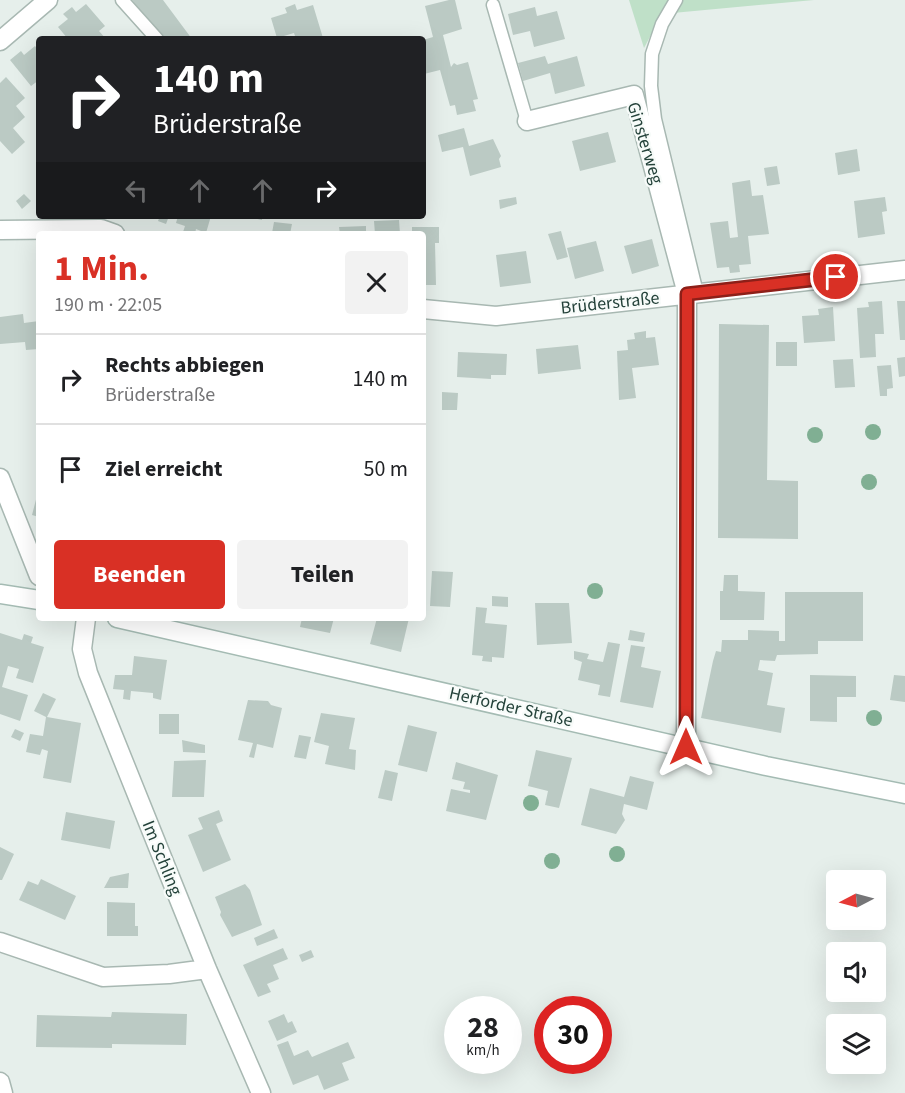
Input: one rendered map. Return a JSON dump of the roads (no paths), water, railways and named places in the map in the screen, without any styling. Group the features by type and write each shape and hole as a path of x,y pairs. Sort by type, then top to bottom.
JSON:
{"street":[{"path":"0,41 48,0"},
{"name":"Ginsterweg","path":"527,121 634,95 692,294"},
{"path":"0,230 101,229 107,231"},
{"name":"Brüderstraße","path":"426,309 496,316 905,270"},
{"path":"686,747 692,294"},
{"path":"0,478 36,568"},
{"path":"0,594 36,600"},
{"name":"Im Schling","path":"86,621 82,649 88,673 207,969 261,1093"},
{"name":"Herforder Straße","path":"130,621 686,747 905,794"},
{"path":"1,944 103,977 169,974 207,969"},
{"path":"0,1082 3,1093"}],"lane":[{"path":"122,0 153,36"},
{"path":"676,0 663,24 652,54 651,86 655,119 692,294"},
{"path":"493,5 527,121"}]}
